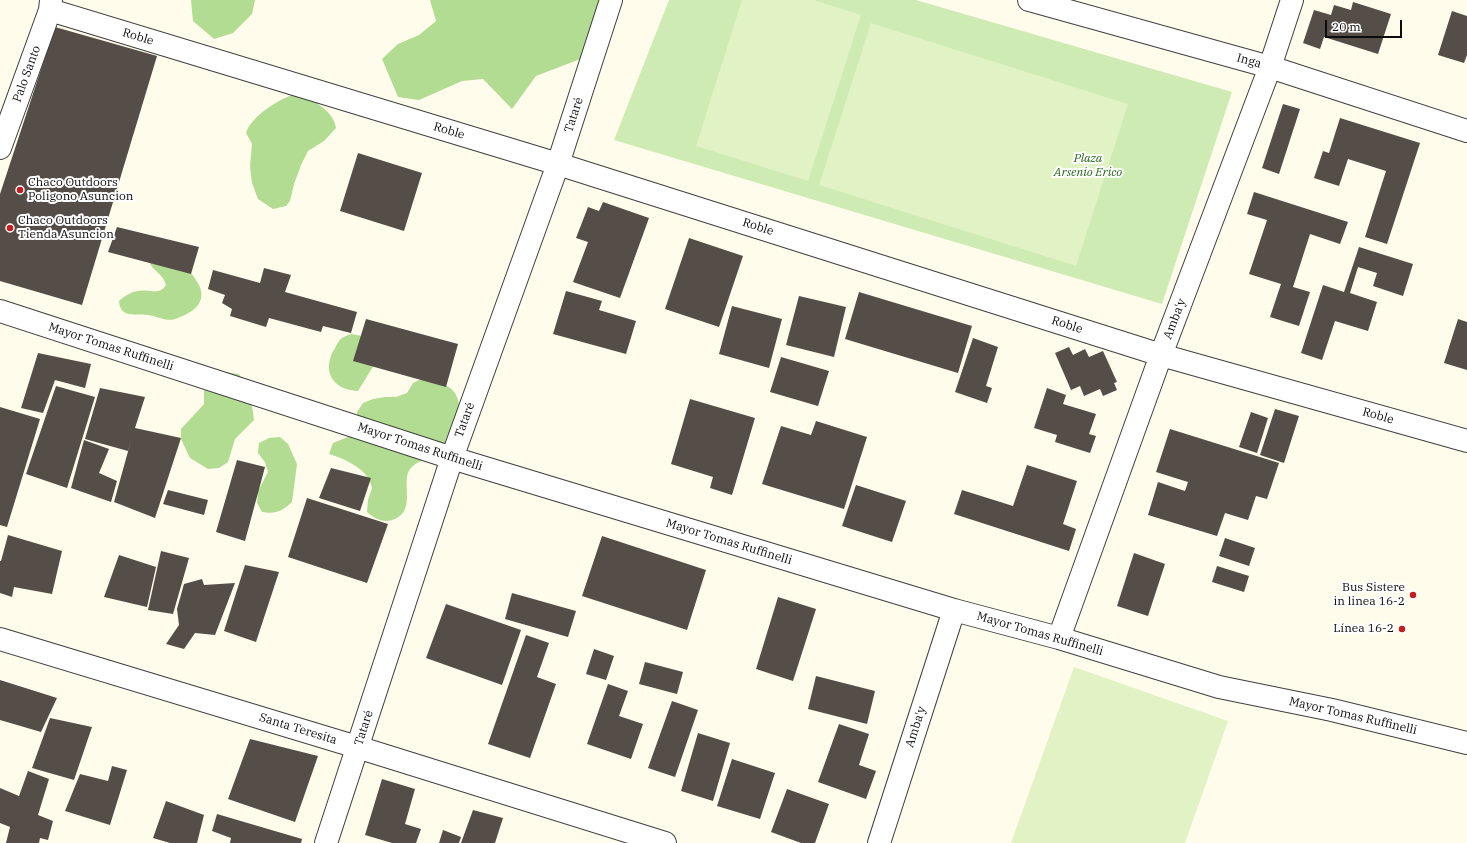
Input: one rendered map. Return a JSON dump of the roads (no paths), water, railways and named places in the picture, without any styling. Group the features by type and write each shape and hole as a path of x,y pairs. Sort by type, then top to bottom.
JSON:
{"street":[{"name":"Tataré","path":"326,843 452,458 558,164 611,0"},
{"name":"Inga","path":"1029,0 1270,67 1467,131"},
{"name":"Amba'y","path":"1059,638 1161,355 1270,67 1292,0"},
{"name":"Roble","path":"51,5 1161,355 1467,441"},
{"name":"Palo Santo","path":"0,148 51,5"},
{"name":"Mayor Tomas Ruffinelli","path":"0,311 452,458 954,610 1059,638 1219,687 1332,710 1467,743"},
{"name":"Amba'y","path":"879,843 954,610"},
{"name":"Santa Teresita","path":"0,639 357,747 665,843"}],"place":[{"name":"Chaco Outdoors Poligono Asuncion","path":"20,190"},
{"name":"Chaco Outdoors Tienda Asuncion","path":"10,228"},
{"name":"Bus Sistere in linea 16-2","path":"1413,595"},
{"name":"Línea 16-2","path":"1402,629"}],"park label":[{"name":"Plaza Arsenio Erico","path":"1088,166"}]}
